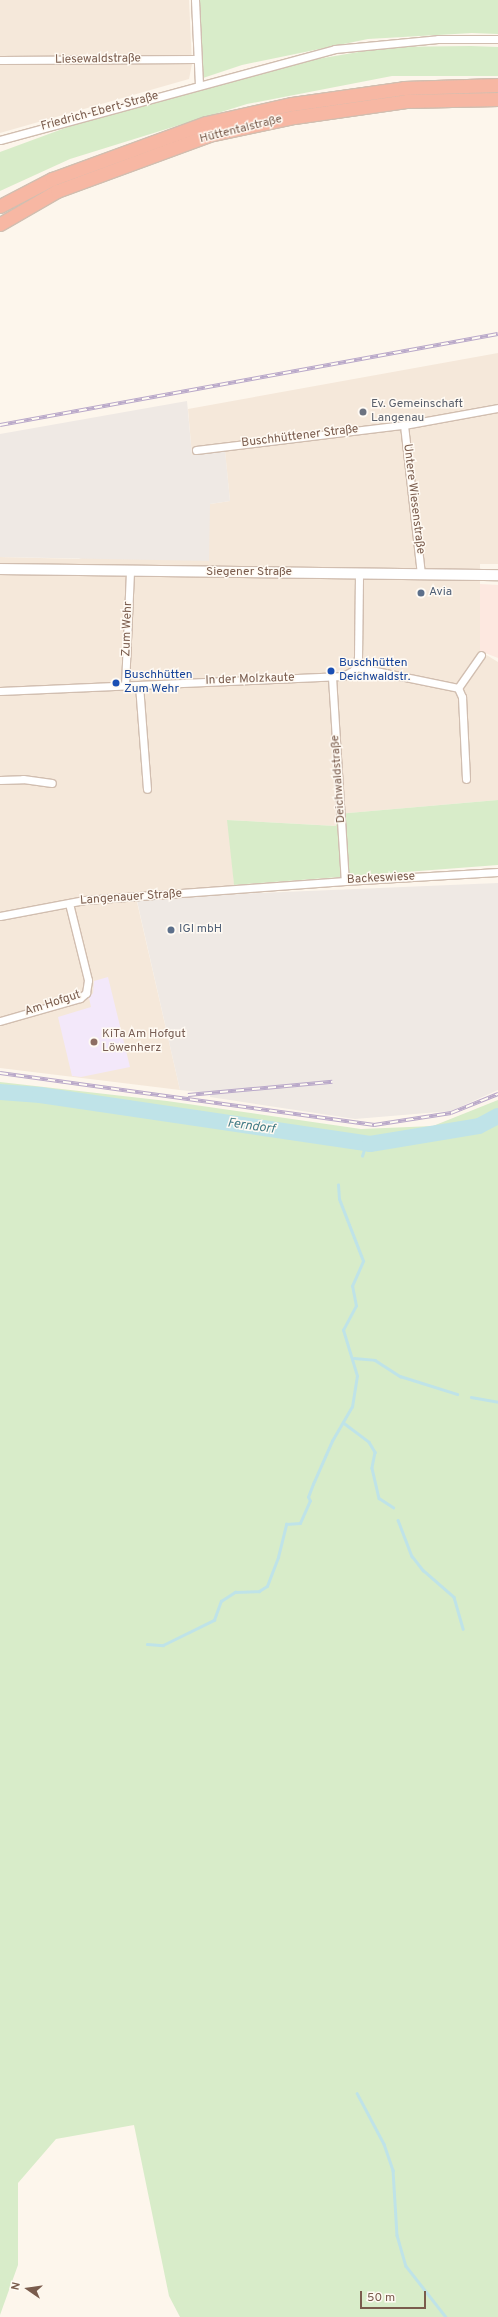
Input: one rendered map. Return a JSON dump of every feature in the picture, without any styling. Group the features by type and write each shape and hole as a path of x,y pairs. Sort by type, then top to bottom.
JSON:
{"highway":[{"name":"Hüttentalstraße","path":"0,206 52,179 206,123 292,104 404,88 498,85"},
{"name":"Hüttentalstraße","path":"0,224 57,191 209,136 294,117 406,101 498,98"}],"main road":[{"name":"Siegener Straße","path":"0,569 130,572 498,575"}],"street":[{"path":"195,0 199,85"},
{"name":"Friedrich-Ebert-Straße","path":"0,140 335,49 438,39 498,39"},
{"name":"Liesewaldstraße","path":"0,60 197,59"},
{"name":"Buschhüttener Straße","path":"196,450 404,425 498,408"},
{"name":"Untere Wiesenstraße","path":"404,425 421,574"},
{"name":"Zum Wehr","path":"125,686 130,572"},
{"path":"359,574 358,658 356,667 458,688"},
{"path":"458,688 481,655"},
{"name":"In der Molzkaute","path":"0,691 332,677 348,674 356,667"},
{"name":"Deichwaldstraße","path":"332,677 345,881"},
{"path":"139,685 147,789"},
{"path":"458,688 462,697 466,779"},
{"path":"0,780 23,779 52,783"},
{"name":"Backeswiese","path":"264,888 345,881 498,872"},
{"name":"Langenauer Straße","path":"0,916 70,903 264,888"},
{"name":"Am Hofgut","path":"0,1021 80,998 86,993 88,980 70,903"}],"shaded area":[{"path":"0,0 189,0 192,64 189,79 0,133"},
{"path":"498,353 498,564 480,564 480,651 498,662 498,800 337,814 337,826 228,820 235,894 137,902 180,1090 0,1068 0,557 79,559 210,504 230,501 225,451 192,456 188,409"},
{"path":"187,401 192,455 225,450 230,501 210,504 209,561 0,557 0,434"},
{"path":"480,584 498,585 498,658 480,651"},
{"path":"498,883 498,1090 451,1111 355,1119 210,1097 210,1093 180,1090 137,901 235,894"},
{"name":"KiTa Am Hofgut Löwenherz","path":"108,977 130,1067 81,1077 72,1076 58,1017 91,1007 89,998 93,993 94,981"}],"green space":[{"path":"198,0 498,0 498,34 472,33 368,39 242,65 203,78"},
{"path":"388,47 498,47 498,76 392,76 247,104 70,159 0,191 0,152 103,114 282,65"},
{"path":"498,800 498,865 234,885 227,820 336,826 337,814"},
{"path":"0,1082 167,1101 361,1129 433,1126 498,1100 498,2317 180,2317 169,2296 134,2125 56,2139 18,2183 18,2265 0,2315"}],"waterway":[{"name":"Ferndorf","path":"0,1092 40,1095 370,1144 479,1126 498,1116"},
{"path":"362,1156 366,1144"},
{"path":"147,1644 163,1645 214,1620 221,1601 235,1592 259,1591 267,1586 278,1557 286,1524 300,1523 310,1501 308,1497 313,1484 332,1441 352,1407 357,1376 343,1330 356,1306 352,1286 363,1261 339,1199 338,1185"},
{"path":"354,1358 375,1360 400,1376 457,1394"},
{"path":"471,1397 498,1402"},
{"path":"344,1423 369,1442 375,1452 372,1468 379,1498 393,1507"},
{"path":"398,1520 412,1556 423,1570 454,1597 463,1629"},
{"path":"357,2093 384,2144 393,2170 397,2235 406,2266 446,2317"}],"railway":[{"path":"0,425 498,334"},
{"path":"0,1073 374,1125 451,1113 498,1094"},
{"path":"188,1095 332,1082"}],"place":[{"name":"Ev. Gemeinschaft Langenau","path":"363,412"},
{"name":"Avia","path":"421,593"},
{"name":"Buschhütten Deichwaldstr.","path":"331,671"},
{"name":"Buschhütten Zum Wehr","path":"116,683"},
{"name":"IGI mbH","path":"171,930"},
{"name":"KiTa Am Hofgut Löwenherz","path":"94,1042"}]}
